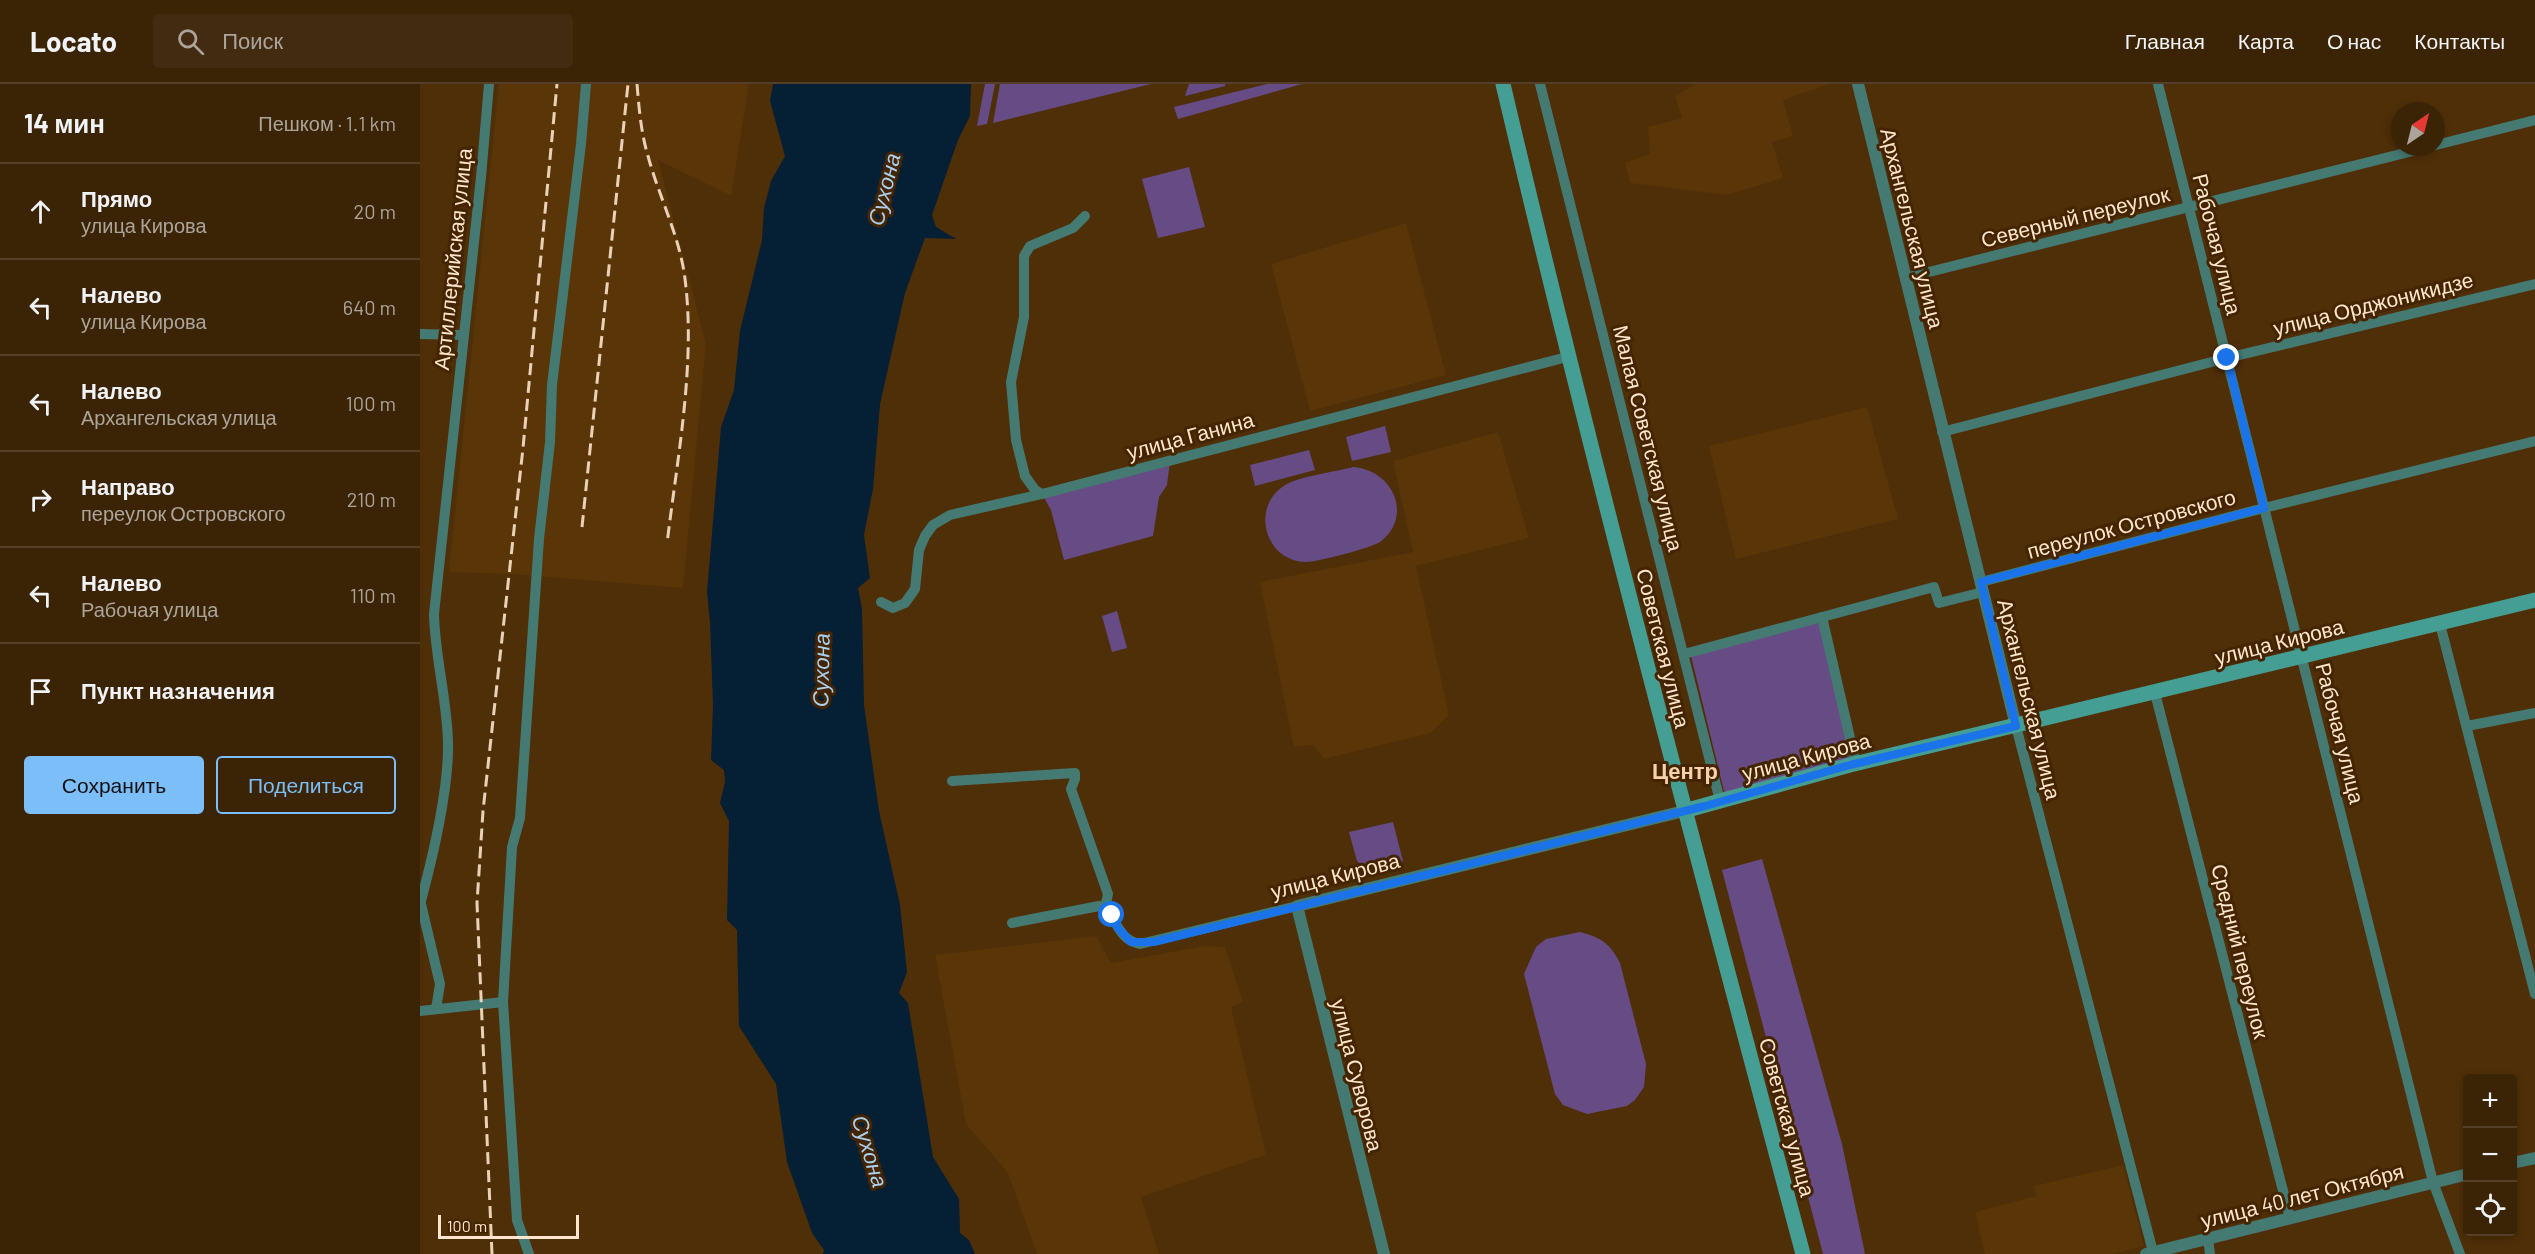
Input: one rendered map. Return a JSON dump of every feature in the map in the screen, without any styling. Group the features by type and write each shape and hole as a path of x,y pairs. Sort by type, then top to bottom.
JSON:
{"main road":[{"name":"Советская улица","path":"1503,84 1567,357 1684,811 1803,1254"},
{"name":"улица Кирова","path":"1684,811 1856,764 2535,600"}],"street":[{"name":"Артиллерийская улица","path":"436,1009 440,984 420,900 448,769 446,712 434,642 434,614 489,84"},
{"path":"528,1254 517,1220 503,1002 512,847 520,818 539,539 550,442 552,385 586,84"},
{"name":"Малая Советская улица","path":"1540,84 1720,801"},
{"name":"Архангельская улица","path":"1858,84 1942,432 2149,1253"},
{"name":"Рабочая улица","path":"2158,84 2433,1182 2460,1254"},
{"path":"2445,143 2535,120"},
{"name":"Северный переулок","path":"1905,278 2393,156"},
{"path":"1042,494 1035,490 1025,476 1016,440 1011,382 1026,301 1024,256 1030,246 1073,228 1085,216"},
{"name":"улица Орджоникидзе","path":"1942,432 2227,358 2535,284"},
{"path":"420,334 463,335"},
{"name":"улица Ганина","path":"881,602 893,608 905,603 915,589 919,550 925,536 941,519 950,515 1042,494 1567,357"},
{"name":"переулок Островского","path":"1684,654 1934,587 1939,603 1982,587 2264,508 2535,441"},
{"path":"1822,617 1856,764"},
{"path":"2440,624 2535,994"},
{"name":"Средний переулок","path":"2155,693 2290,1218"},
{"path":"2467,726 2535,713"},
{"path":"952,781 1075,773 1076,779 1071,789 1108,894 1105,908 1099,906 1012,923"},
{"name":"улица Кирова","path":"1105,908 1124,937 1140,944 1684,811"},
{"name":"улица Суворова","path":"1297,906 1384,1254"},
{"path":"420,1011 503,1002"},
{"path":"2517,1162 2535,1158"},
{"name":"улица 40 лет Октября","path":"2149,1253 2463,1175"},
{"path":"2208,1239 2210,1254"}],"shaded area":[{"path":"499,84 749,84 731,196 658,160 706,344 683,588 511,574 449,572"},
{"path":"985,84 995,84 987,124 977,126"},
{"path":"1000,84 1151,84 993,123"},
{"path":"1189,84 1225,84 1225,86 1185,96"},
{"path":"1267,84 1302,84 1178,119 1174,107"},
{"path":"1696,84 1829,84 1783,100 1793,136 1772,142 1783,178 1727,195 1630,183 1625,163 1650,154 1648,127 1682,118 1675,96"},
{"path":"1189,167 1205,227 1158,238 1142,179"},
{"path":"1406,223 1446,375 1310,411 1271,264"},
{"path":"1867,407 1898,519 1736,559 1709,446"},
{"path":"1385,426 1391,452 1352,461 1346,437"},
{"path":"1498,432 1529,538 1416,566 1449,715 1431,733 1324,759 1313,745 1294,747 1260,582 1413,552 1393,461"},
{"path":"1309,450 1315,470 1255,486 1250,465"},
{"path":"1170,461 1167,485 1159,497 1153,536 1064,560 1051,510 1042,494"},
{"path":"1353,467 1379,476 1388,485 1397,508 1396,520 1390,531 1375,545 1321,560 1306,562 1291,559 1280,552 1271,542 1266,530 1265,517 1268,504 1275,493 1293,481"},
{"path":"1117,611 1127,648 1112,652 1102,616"},
{"path":"1821,622 1850,759 1725,795 1691,656"},
{"path":"1393,822 1403,861 1367,870 1357,861 1349,832"},
{"path":"1762,859 1842,1144 1865,1254 1823,1254 1722,870"},
{"path":"1580,932 1604,942 1620,963 1646,1064 1644,1087 1635,1100 1627,1106 1587,1114 1563,1105 1555,1094 1524,974 1536,947 1546,939"},
{"path":"1096,936 1111,963 1204,946 1225,947 1243,1002 1231,1007 1266,1155 1141,1197 1159,1254 1037,1254 1008,1173 966,1124 935,955"},
{"path":"2123,1165 2144,1246 2113,1254 1985,1254 1975,1212 2036,1196 2034,1186"}],"water":[{"name":"Сухона","path":"773,84 971,84 970,116 958,140 932,215 936,227 956,239 925,238 905,293 880,404 873,489 864,535 870,578 858,588 862,609 864,705 879,811 900,905 907,972 899,993 908,1003 933,1157 959,1199 960,1233 969,1240 975,1254 823,1254 824,1250 812,1233 787,1162 776,1084 739,1026 737,930 727,920 729,821 720,803 725,782 724,770 711,760 713,705 707,592 721,427 734,390 740,331 762,240 764,208 771,181 785,156 770,101"}],"railway":[{"path":"492,1254 477,903 483,811 523,448 557,84"},
{"path":"582,527 628,84"},
{"path":"637,84 644,138 679,248 688,311 684,412 667,544"}],"district":[{"name":"Центр","path":"1685,770"}],"route":[{"path":"1112,915 1124,937 1131,942 1140,944 1154,942 1705,806 1850,765 2016,726 1981,582 2264,508 2227,358"}]}
